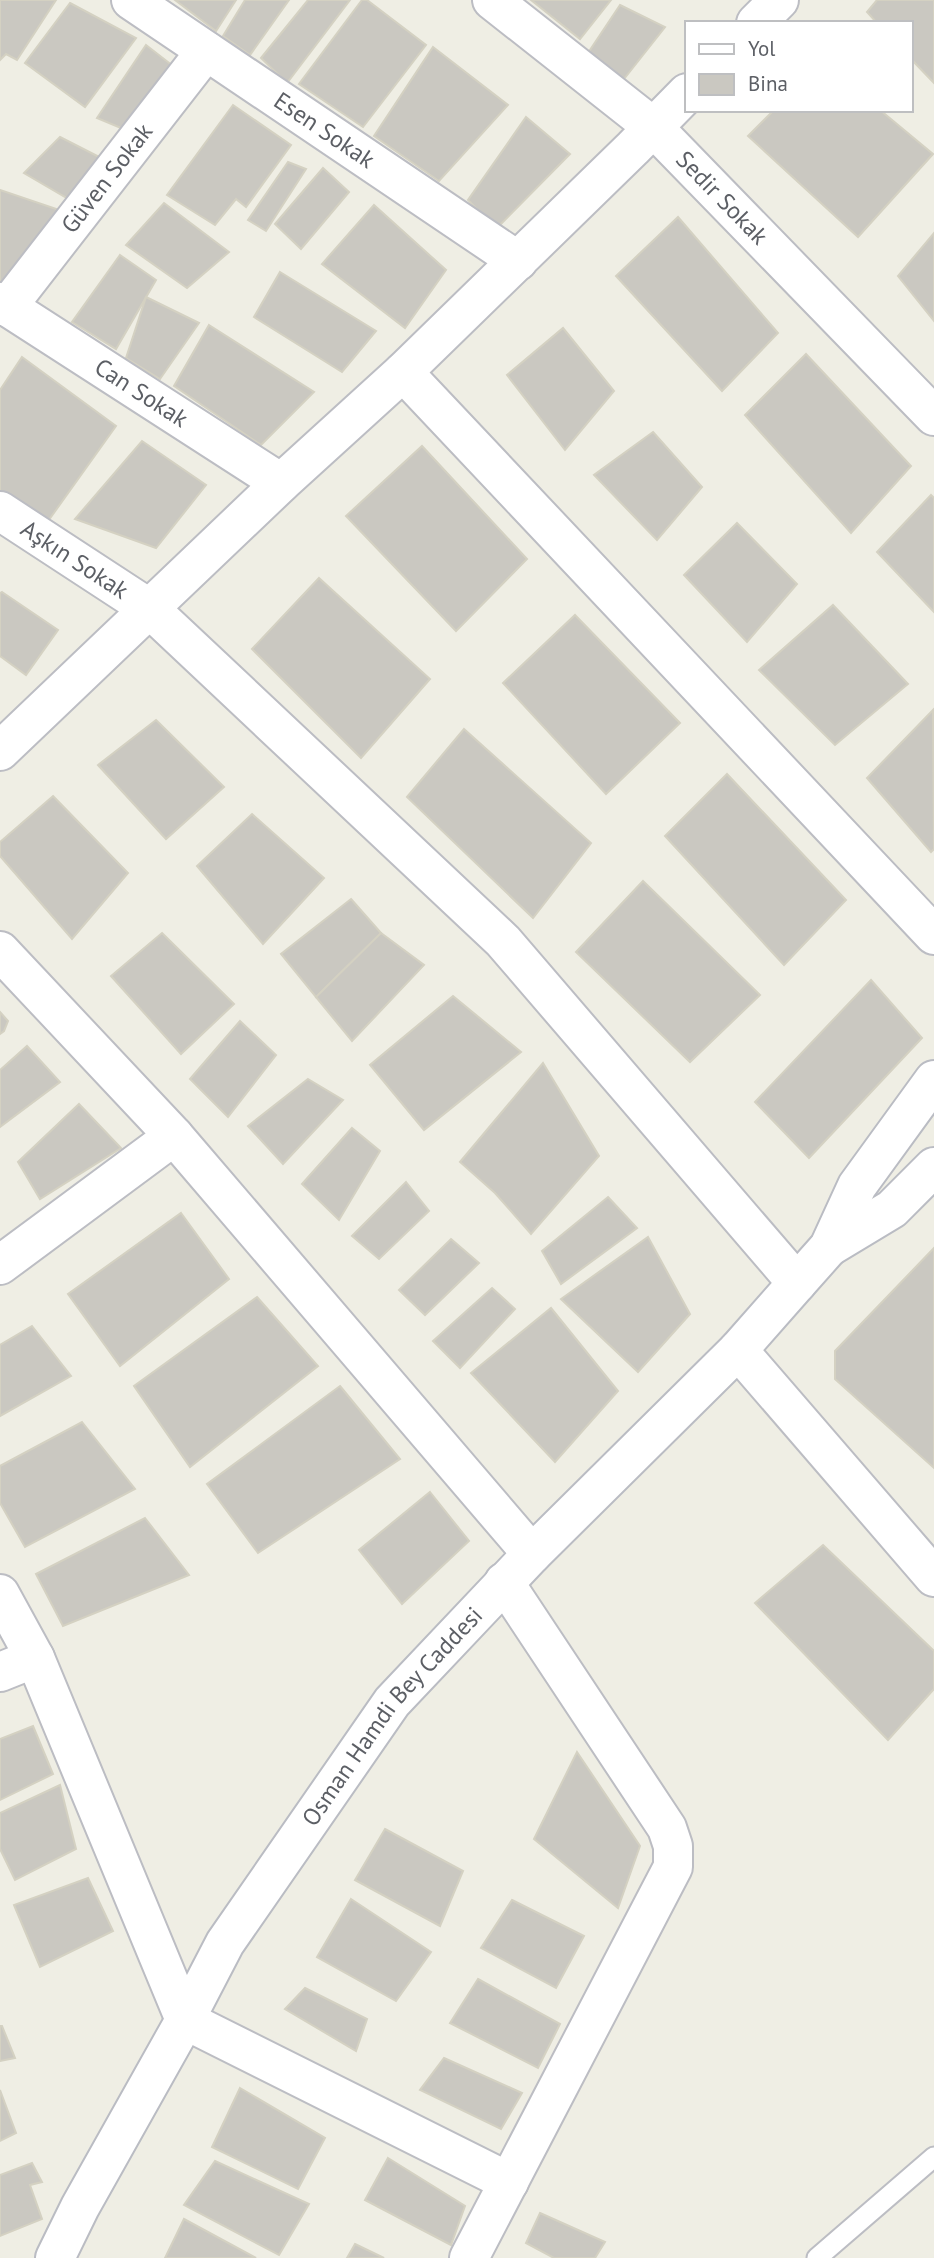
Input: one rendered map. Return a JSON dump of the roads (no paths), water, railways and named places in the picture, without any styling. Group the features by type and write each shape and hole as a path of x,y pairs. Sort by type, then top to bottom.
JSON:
{"street":[{"name":"Esen Sokak","path":"131,0 518,261"},
{"name":"Sedir Sokak","path":"492,0 653,127 934,416"},
{"path":"758,21 779,0"},
{"name":"Güven Sokak","path":"4,305 206,51"},
{"path":"0,751 281,483 403,372 685,95"},
{"name":"Can Sokak","path":"4,305 281,483"},
{"path":"403,372 934,935"},
{"name":"Aşkın Sokak","path":"0,511 150,609 503,941 797,1283"},
{"path":"0,951 174,1136 532,1554"},
{"name":"Osman Hamdi Bey Caddesi","path":"55,2258 80,2207 225,1943 392,1702 504,1582 738,1350 829,1247 857,1186 934,1080"},
{"path":"0,1265 174,1136"},
{"name":"Osman Hamdi Bey Caddesi","path":"829,1247 892,1209 934,1167"},
{"path":"738,1350 934,1577"},
{"path":"469,2258 673,1867 673,1846 667,1828 504,1582"},
{"path":"0,1594 17,1665 185,2020 509,2182"}],"lane":[{"path":"817,2258 934,2157"}]}
